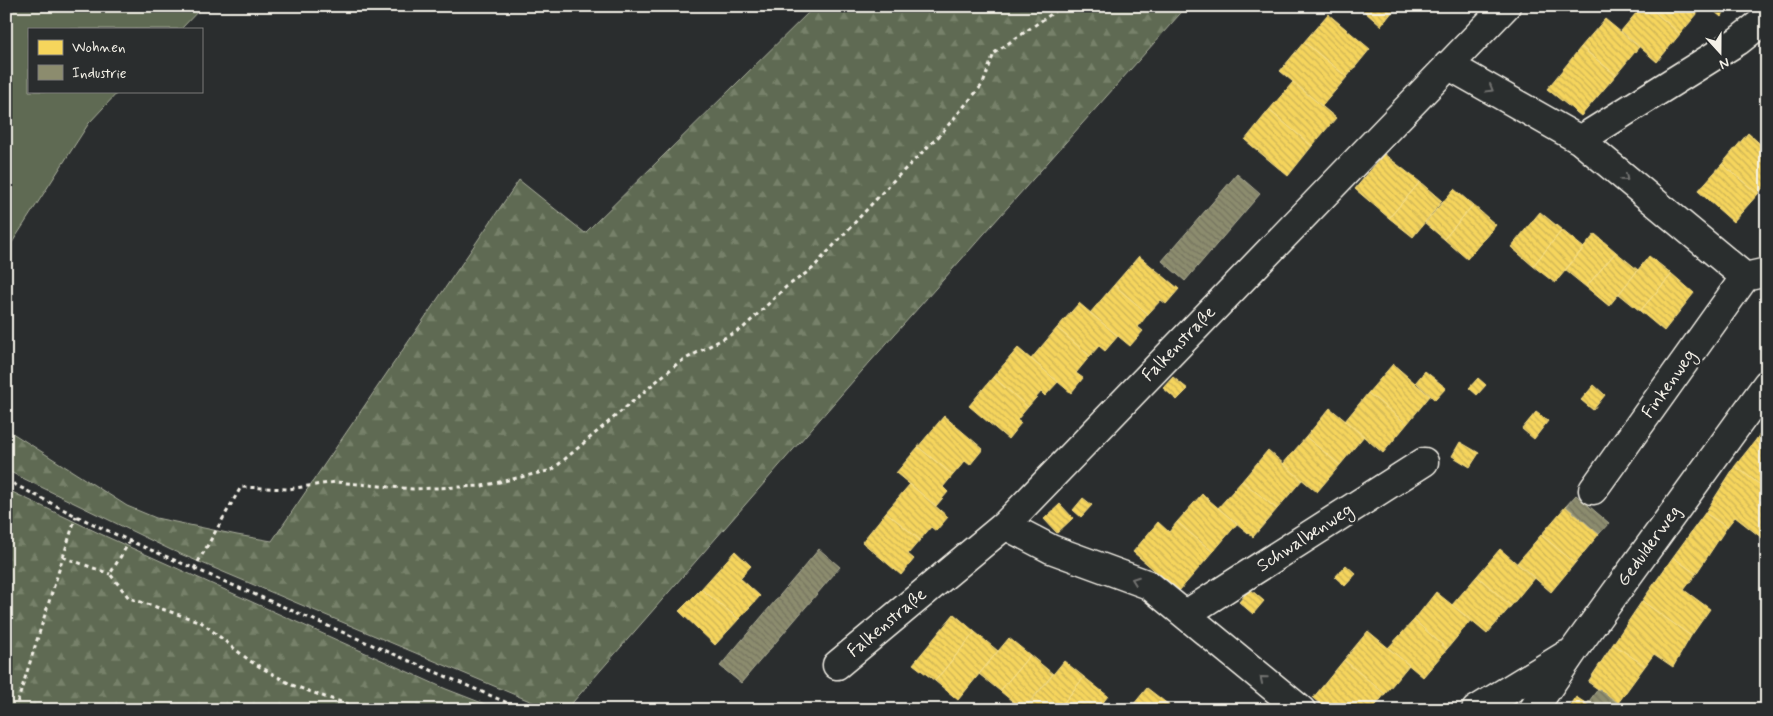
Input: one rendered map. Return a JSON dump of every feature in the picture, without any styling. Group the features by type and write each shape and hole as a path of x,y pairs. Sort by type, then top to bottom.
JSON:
{"street":[{"name":"Falkenstraße","path":"837,665 1006,525 1506,6"},
{"path":"1580,140 1738,41 1767,18"},
{"name":"Finkenweg","path":"1448,65 1580,140 1756,275 1593,490"},
{"name":"Gedulderweg","path":"1533,710 1574,650 1767,384"},
{"name":"Schwalbenweg","path":"1186,614 1424,462"},
{"path":"1006,525 1051,549 1149,585 1301,710"},
{"path":"1476,710 1574,650"}],"path":[{"path":"194,569 241,487 288,489 336,482 412,490 482,486 552,470 678,363 743,328 786,287 812,268 892,182 939,136 983,84 994,53 1063,6"},
{"path":"6,480 76,516 194,569 524,710"},
{"path":"15,710 76,516"},
{"path":"110,574 130,540"},
{"path":"64,557 110,574 129,598 201,622 250,661 292,685 368,710"}],"green space":[{"path":"6,6 203,6 182,28 28,28 28,92 118,92 89,123 6,252"},
{"path":"815,6 1187,6 854,380 566,710 551,710 171,550 6,470 6,429 127,506 156,518 272,541 519,180 585,233"},
{"path":"6,489 105,536 446,689 500,710 6,710"}],"building: Wohnen":[{"path":"1358,6 1397,6 1381,26"},
{"path":"1642,6 1648,6 1680,34 1657,62 1621,31"},
{"path":"1648,6 1704,6 1680,34"},
{"path":"1708,6 1729,6 1721,17"},
{"path":"1328,14 1370,49 1347,77 1304,42"},
{"path":"1605,19 1639,47 1616,75 1581,47"},
{"path":"1304,42 1347,77 1322,106 1280,71"},
{"path":"1581,47 1616,75 1581,116 1547,89"},
{"path":"1293,82 1336,118 1312,146 1269,110"},
{"path":"1269,110 1312,146 1288,176 1245,140"},
{"path":"1748,133 1767,150 1767,183 1758,194 1722,164"},
{"path":"1767,137 1767,150 1760,145"},
{"path":"1384,154 1420,182 1389,218 1355,189"},
{"path":"1722,164 1758,194 1733,222 1698,191"},
{"path":"1420,182 1442,201 1413,237 1389,218"},
{"path":"1454,189 1473,205 1444,239 1425,223"},
{"path":"1473,205 1496,225 1467,259 1444,239"},
{"path":"1540,212 1562,230 1533,266 1511,247"},
{"path":"1562,230 1584,248 1555,283 1533,266"},
{"path":"1595,234 1616,252 1586,287 1565,270"},
{"path":"1616,252 1638,270 1609,306 1586,287"},
{"path":"1139,256 1179,289 1166,304 1161,300 1148,314 1114,285"},
{"path":"1649,256 1672,274 1640,311 1619,294"},
{"path":"1672,274 1694,293 1664,331 1640,311"},
{"path":"1114,285 1148,314 1138,327 1143,331 1130,346 1090,313"},
{"path":"1079,303 1118,336 1105,351 1099,346 1090,356 1057,328"},
{"path":"1057,328 1090,356 1076,373 1083,378 1071,393 1031,359"},
{"path":"1018,348 1058,382 1045,396 1041,392 1028,407 993,377"},
{"path":"1393,364 1430,396 1407,424 1368,393"},
{"path":"1425,371 1446,388 1435,400 1416,382"},
{"path":"993,377 1028,407 1017,420 1021,423 1008,439 969,406"},
{"path":"1173,377 1188,389 1177,400 1163,388"},
{"path":"1478,378 1486,385 1477,395 1469,388"},
{"path":"1594,385 1605,395 1593,410 1581,400"},
{"path":"1368,393 1407,424 1383,453 1345,421"},
{"path":"1330,408 1364,436 1340,465 1306,437"},
{"path":"1536,412 1548,421 1534,439 1522,429"},
{"path":"944,416 983,449 970,465 965,461 953,475 918,447"},
{"path":"1767,424 1767,449 1755,441"},
{"path":"1306,437 1340,465 1317,492 1283,464"},
{"path":"1755,441 1767,449 1767,490 1735,466"},
{"path":"1460,442 1479,453 1470,467 1452,456"},
{"path":"918,447 953,475 943,487 948,492 936,506 896,473"},
{"path":"1268,450 1302,480 1277,509 1242,481"},
{"path":"1735,466 1767,490 1759,500 1767,505 1767,531 1762,538 1735,517 1727,527 1705,513"},
{"path":"1242,481 1277,509 1253,537 1218,508"},
{"path":"910,484 948,517 936,531 931,527 920,540 886,512"},
{"path":"1202,494 1237,524 1213,552 1177,522"},
{"path":"1083,498 1092,505 1081,517 1073,510"},
{"path":"1060,504 1073,518 1057,533 1044,519"},
{"path":"1566,506 1599,534 1575,563 1541,535"},
{"path":"886,512 920,540 908,554 914,559 901,575 862,542"},
{"path":"1705,513 1727,527 1696,574 1673,557"},
{"path":"1158,522 1169,532 1177,522 1213,552 1179,591 1133,552"},
{"path":"1541,535 1575,563 1551,592 1517,563"},
{"path":"1500,549 1534,578 1511,606 1477,576"},
{"path":"735,551 751,566 740,578 760,596 739,619 701,589"},
{"path":"1673,557 1696,574 1684,590 1710,609 1691,636 1642,601"},
{"path":"1346,565 1356,574 1345,586 1335,577"},
{"path":"1477,576 1511,606 1487,634 1452,605"},
{"path":"701,589 739,619 715,645 679,611"},
{"path":"1250,589 1264,601 1253,614 1239,602"},
{"path":"1436,592 1471,620 1447,649 1414,620"},
{"path":"1642,601 1691,636 1673,667 1654,654 1645,666 1613,644"},
{"path":"954,614 975,632 935,681 913,664"},
{"path":"1414,620 1447,649 1423,677 1388,648"},
{"path":"1368,631 1409,665 1385,694 1344,660"},
{"path":"975,632 998,651 958,700 935,681"},
{"path":"1009,638 1030,655 1000,691 979,674"},
{"path":"1613,644 1645,666 1618,703 1588,682"},
{"path":"1030,655 1053,674 1023,710 1000,691"},
{"path":"1344,660 1385,694 1372,710 1327,710 1313,698"},
{"path":"1064,661 1084,677 1058,710 1024,710"},
{"path":"1084,677 1108,696 1097,710 1058,710"},
{"path":"1147,688 1169,705 1165,710 1129,710"},
{"path":"1576,697 1587,704 1596,710 1568,710"}],"building: Industrie":[{"path":"1237,174 1260,194 1185,281 1162,261"},
{"path":"1576,495 1609,523 1599,534 1566,506"},
{"path":"819,549 840,567 741,683 720,666"},
{"path":"1598,689 1618,703 1614,710 1596,710 1587,704"}]}
